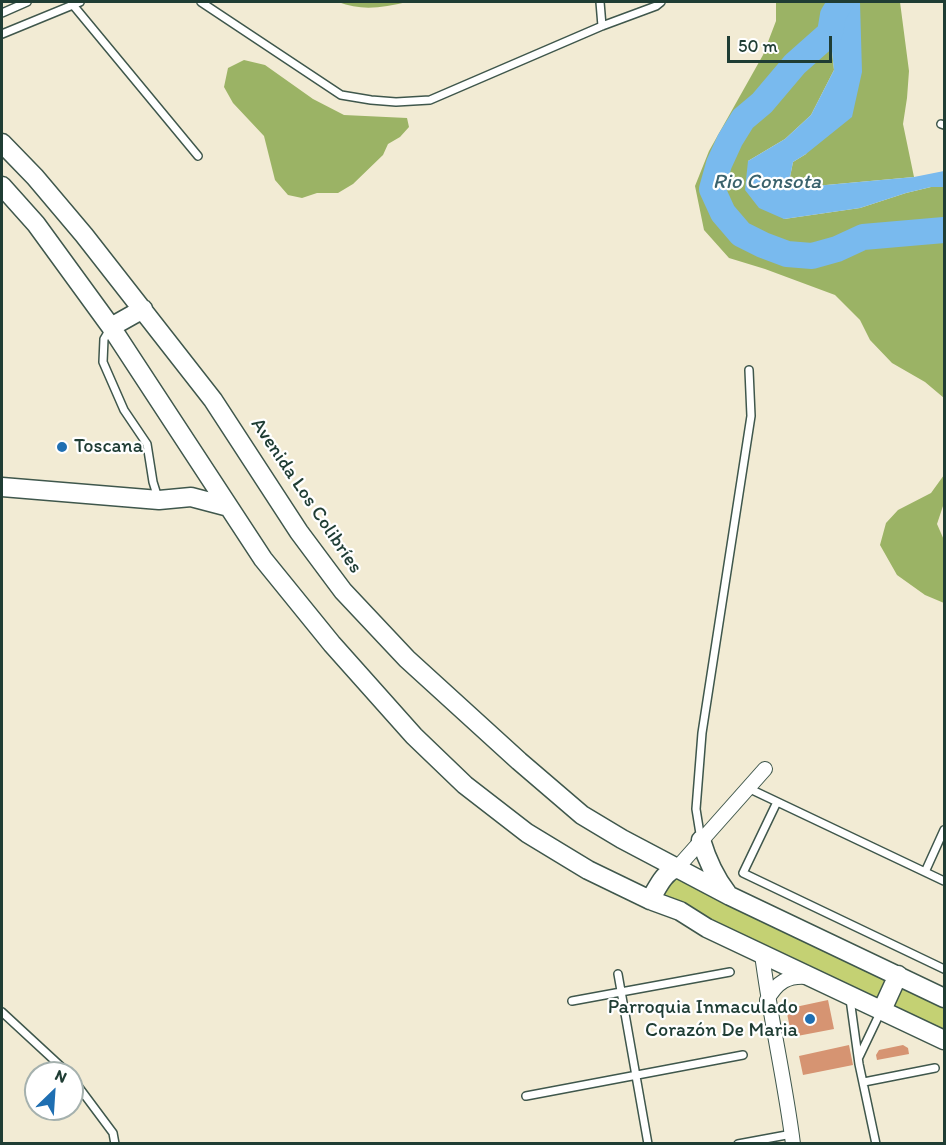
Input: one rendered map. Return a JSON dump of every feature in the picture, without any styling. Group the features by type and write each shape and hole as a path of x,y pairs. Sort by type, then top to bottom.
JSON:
{"main road":[{"name":"Avenida Los Colibríes","path":"2,143 35,177 213,399 299,532 343,591 407,659 519,761 582,815 622,838 730,896 945,998"},
{"path":"2,186 36,224 111,327 263,559 332,644 414,736 465,785 527,833 588,870 945,1040"},
{"path":"111,327 143,309"},
{"path":"191,497 198,460"},
{"path":"2,487 159,500 191,497 229,507"},
{"path":"701,840 707,860 717,879 730,896"},
{"path":"650,900 663,877 669,870 678,867"},
{"path":"882,1010 898,975"}],"street":[{"path":"678,867 765,769"},
{"path":"762,954 792,1139"},
{"path":"768,1000 774,988 784,980 796,976 810,977"}],"lane":[{"path":"2,13 27,2"},
{"path":"201,2 341,95 396,102 430,100 602,26 656,6 660,2"},
{"path":"600,2 602,26"},
{"path":"2,34 77,3 198,156"},
{"path":"111,327 104,339 103,362 124,410 147,444 153,482 159,500"},
{"path":"701,840 696,809 702,733 751,416 748,370"},
{"path":"748,788 945,881"},
{"path":"777,802 742,873 945,969"},
{"path":"925,872 945,830"},
{"path":"572,1001 730,972"},
{"path":"618,974 648,1143"},
{"path":"850,995 859,1057 876,1143"},
{"path":"859,1057 882,1010"},
{"path":"2,1012 55,1061"},
{"path":"526,1096 743,1055"},
{"path":"864,1082 935,1068"},
{"path":"84,1094 113,1133 115,1143"},
{"path":"738,1143 792,1139"}],"green space":[{"path":"338,2 407,2 372,8 355,7"},
{"path":"776,2 835,2 830,33 834,70 811,115 785,139 748,161 784,219 860,208 906,193 931,187 944,187 944,398 925,382 892,363 870,340 860,320 835,295 729,258 704,230 695,186 709,151 763,55 776,21"},
{"path":"860,2 900,2 909,71 903,124 914,177 815,186 789,182 793,162 806,154 860,13"},
{"path":"244,60 265,65 313,99 344,115 407,118 409,127 400,137 388,144 383,155 353,184 338,193 317,193 302,198 288,195 275,180 264,136 233,103 224,87 228,68"},
{"path":"944,475 944,503 937,524 944,540 944,603 925,595 897,575 880,545 886,523 898,510 931,493"},
{"path":"669,870 944,998 944,1040 650,900"}],"water":[{"name":"Rio Consota","path":"835,2 860,2 862,72 852,117 793,162 789,182 815,186 914,177 944,171 944,187 931,187 906,193 860,208 784,219 759,208 745,190 748,161 785,139 811,115 834,70 830,33"}],"building":[{"name":"Parroquia Inmaculado Corazón De Maria","path":"828,1000 834,1029 792,1037 786,1009"},
{"path":"849,1045 853,1065 803,1075 799,1056"},
{"path":"903,1045 908,1048 909,1054 877,1060 876,1055 879,1050"}],"waterway":[{"path":"841,2 833,15 830,33 795,64 762,103 743,119 719,164 712,189 723,213 741,234 787,254 812,256 837,249 863,237 944,230"}],"place":[{"name":"Toscana","path":"62,447"},
{"name":"Parroquia Inmaculado Corazón De Maria","path":"810,1019"}]}
